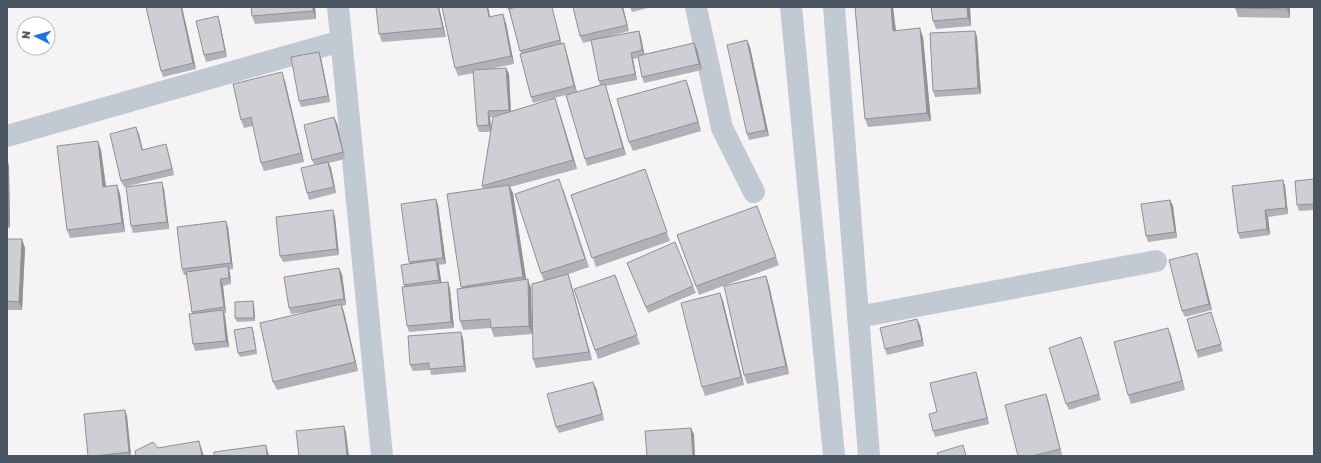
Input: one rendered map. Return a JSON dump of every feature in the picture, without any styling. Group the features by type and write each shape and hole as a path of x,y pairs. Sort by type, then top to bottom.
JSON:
{"street":[{"path":"338,7 382,456"},
{"path":"696,7 722,128 754,192"},
{"path":"791,7 834,456"},
{"path":"834,7 869,456"},
{"path":"7,136 341,41"},
{"path":"858,317 1156,261"}],"building":[{"path":"146,7 181,7 193,63 161,71"},
{"path":"251,7 313,7 313,11 252,16"},
{"path":"376,7 438,7 443,28 379,34"},
{"path":"442,7 487,7 489,17 503,14 511,56 455,68"},
{"path":"516,7 552,7 560,40 520,51 509,9"},
{"path":"573,7 622,7 627,25 580,36"},
{"path":"855,7 891,7 893,31 920,28 927,113 865,119"},
{"path":"931,7 967,7 968,18 933,21"},
{"path":"1287,7 1287,9 1235,8"},
{"path":"218,16 225,51 204,55 196,21"},
{"path":"639,31 642,50 631,53 635,74 599,81 591,40"},
{"path":"975,31 978,88 933,91 930,33"},
{"path":"747,40 766,130 747,134 727,45"},
{"path":"564,43 574,86 531,97 520,54"},
{"path":"694,43 699,64 642,77 638,56"},
{"path":"319,52 328,96 299,101 291,57"},
{"path":"506,68 509,110 488,111 489,125 477,126 473,70"},
{"path":"282,72 301,153 261,163 251,117 241,120 233,84"},
{"path":"686,80 698,122 629,142 617,99"},
{"path":"605,84 623,148 585,159 566,95"},
{"path":"555,98 573,160 482,186 493,117"},
{"path":"334,117 343,152 312,160 304,125"},
{"path":"136,127 142,150 166,144 172,169 121,181 110,134"},
{"path":"98,141 103,187 117,185 122,223 67,230 57,146"},
{"path":"328,162 334,187 307,193 301,168"},
{"path":"645,169 667,232 592,258 571,195"},
{"path":"559,179 585,259 541,273 515,194"},
{"path":"1314,179 1314,204 1297,205 1295,181"},
{"path":"1283,180 1286,208 1265,210 1267,229 1238,233 1232,186"},
{"path":"162,182 167,222 131,226 126,187"},
{"path":"509,185 523,277 461,287 447,194"},
{"path":"436,199 443,258 409,262 401,204"},
{"path":"1170,200 1175,232 1146,236 1141,204"},
{"path":"757,206 776,257 696,286 677,235"},
{"path":"333,210 337,249 280,256 276,217"},
{"path":"226,221 231,263 182,269 177,227"},
{"path":"7,239 22,239 19,302 7,301"},
{"path":"675,242 693,286 646,307 627,263"},
{"path":"1197,253 1209,304 1182,311 1169,260"},
{"path":"436,260 439,280 404,285 401,265"},
{"path":"228,266 229,278 220,279 224,307 192,312 186,272"},
{"path":"339,268 344,299 289,308 284,277"},
{"path":"568,274 589,352 533,359 532,284"},
{"path":"615,275 637,335 595,350 574,289"},
{"path":"766,276 786,366 744,375 724,286"},
{"path":"528,279 529,326 491,328 490,319 460,321 457,289"},
{"path":"448,282 451,322 407,326 402,287"},
{"path":"720,293 741,377 702,387 681,303"},
{"path":"253,301 254,318 235,318 235,302"},
{"path":"341,304 355,362 273,382 260,323"},
{"path":"223,310 226,341 193,344 189,314"},
{"path":"1211,312 1221,344 1196,351 1187,319"},
{"path":"917,319 922,340 885,349 880,328"},
{"path":"252,327 256,350 238,353 234,330"},
{"path":"1168,328 1182,381 1128,395 1114,342"},
{"path":"461,332 464,366 429,369 429,363 410,365 408,336"},
{"path":"1081,337 1099,394 1066,404 1049,348"},
{"path":"976,372 987,418 933,431 929,414 937,412 930,383"},
{"path":"593,382 602,414 556,427 547,394"},
{"path":"1046,394 1060,449 1032,456 1018,456 1005,405"},
{"path":"125,410 129,452 88,456 84,414"},
{"path":"344,426 347,456 299,456 296,431"},
{"path":"691,428 693,456 647,456 645,431"},
{"path":"199,441 202,456 136,456 135,451 153,442 158,448"},
{"path":"266,445 267,456 214,456 214,452"},
{"path":"963,445 966,456 938,456 937,453"}]}
